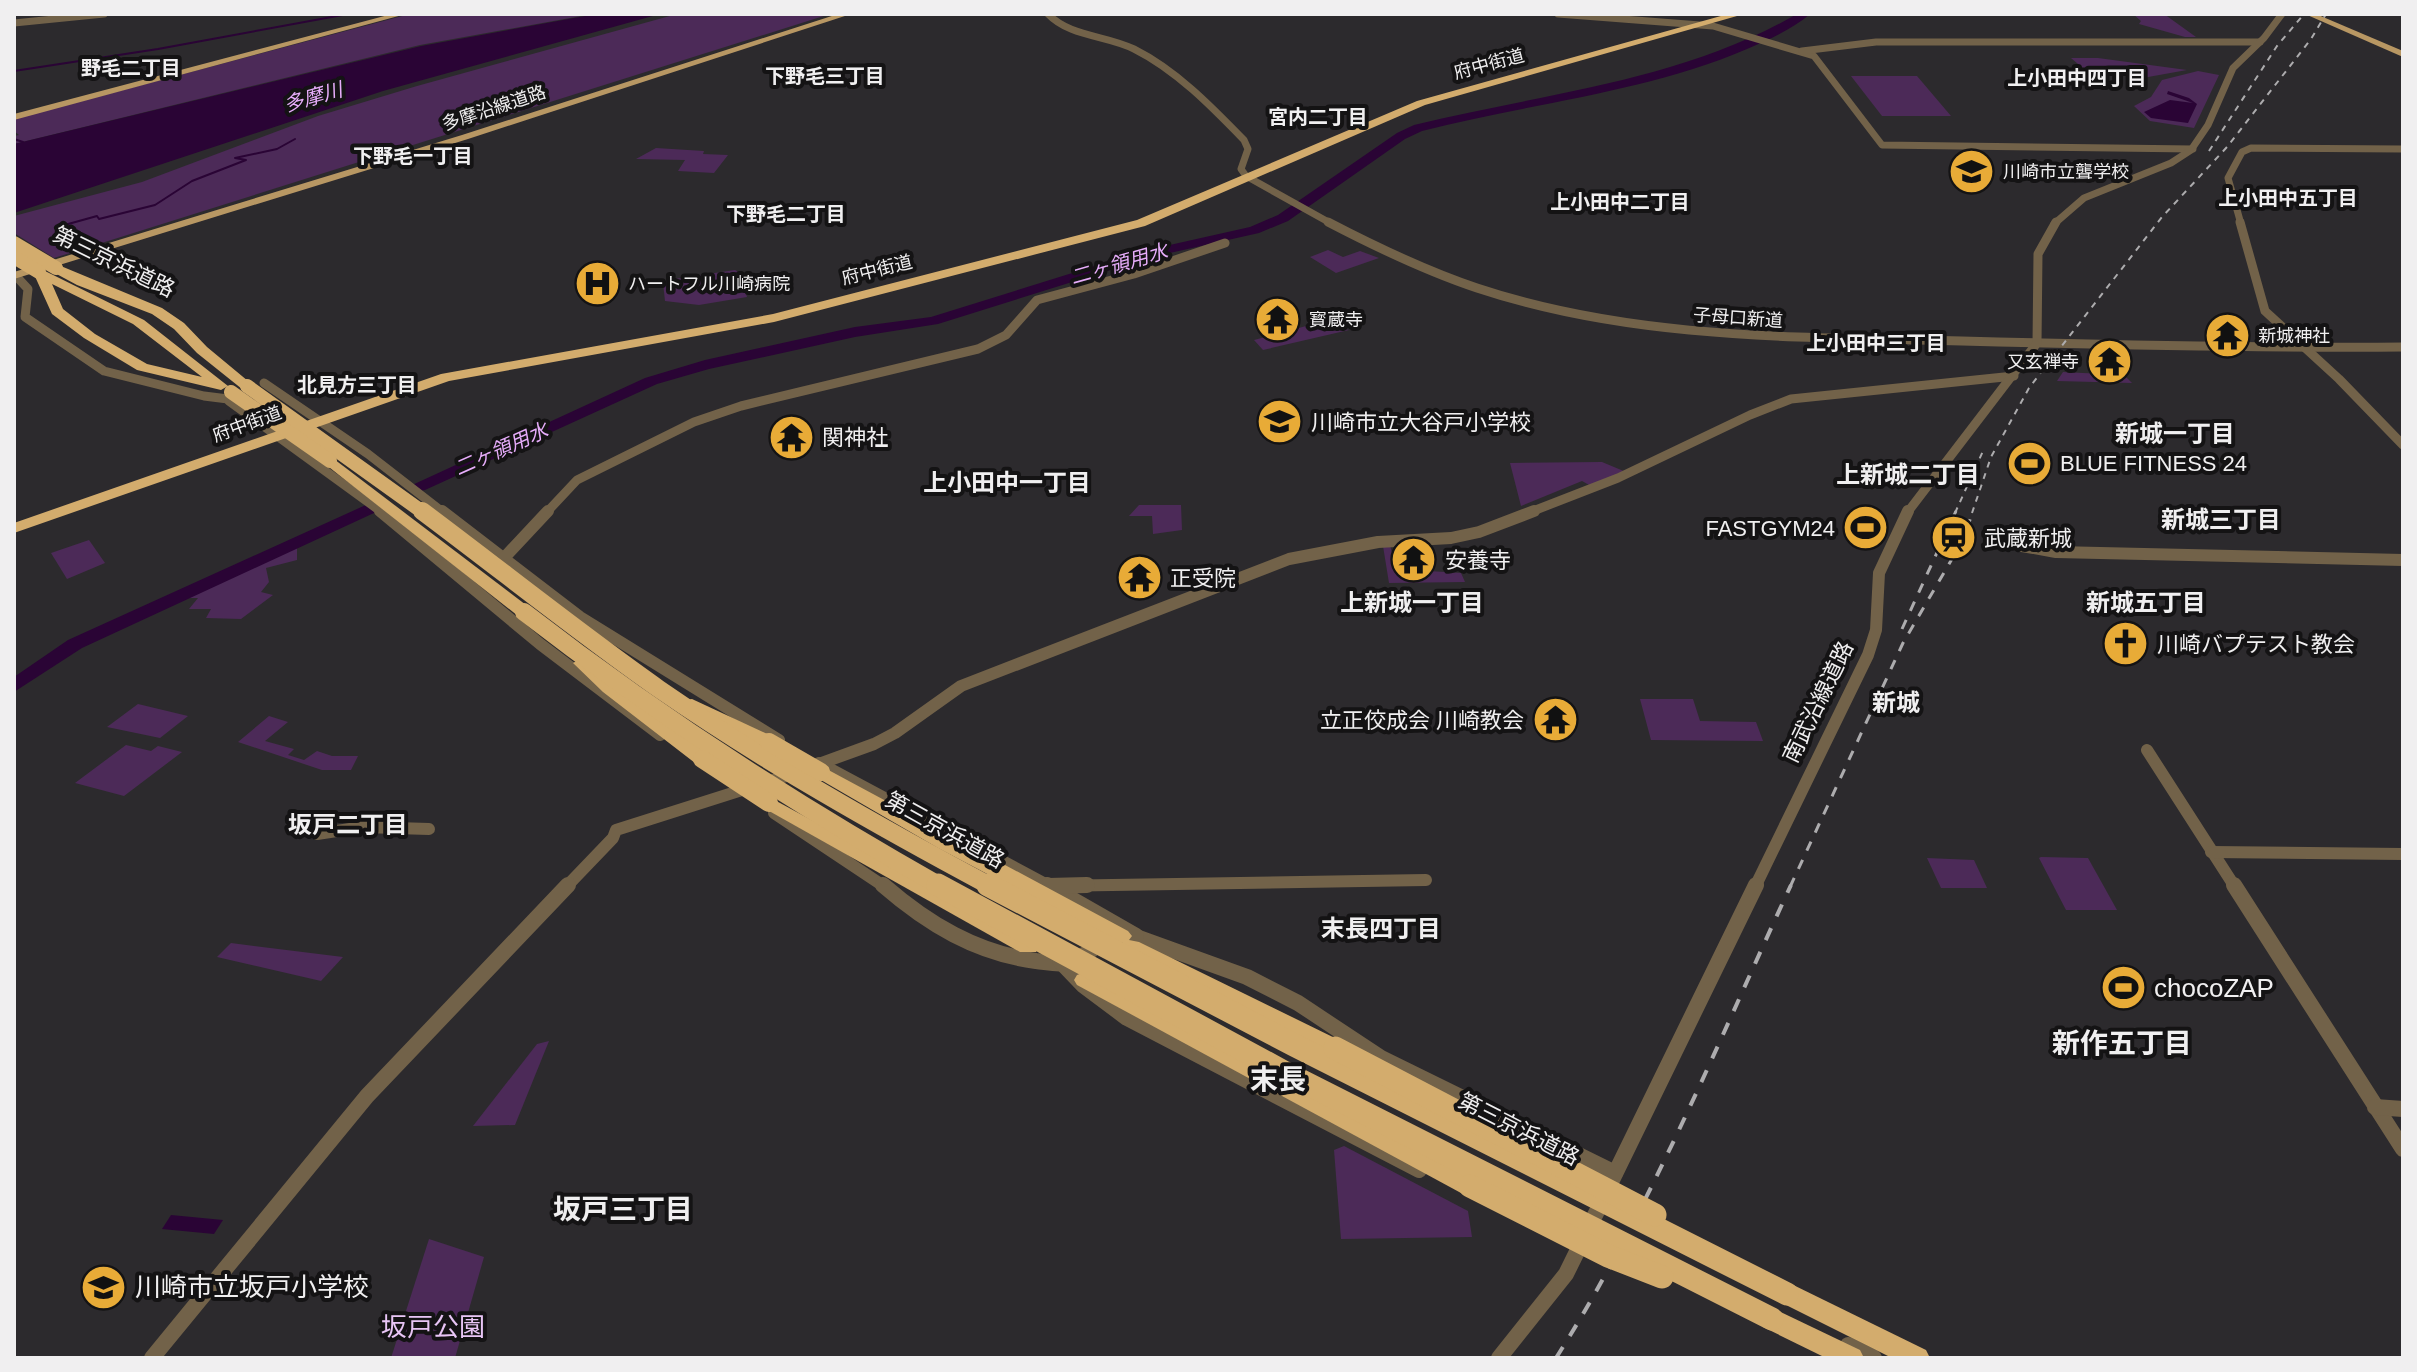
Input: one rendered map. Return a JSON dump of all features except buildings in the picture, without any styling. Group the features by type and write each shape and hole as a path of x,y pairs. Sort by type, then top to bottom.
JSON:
{"highway":[{"name":"府中街道","path":"14,528 319,420 463,373 745,324 1126,227 1168,213 1246,176 1421,103 1739,14"},
{"name":"第三京浜道路","path":"14,243 82,282 157,311 179,326 236,391 408,497 664,691 810,785 1018,903 1501,1151 1779,1306 1851,1358"},
{"name":"第三京浜道路","path":"14,257 165,340 390,505 564,644 699,741 779,793 995,918 1447,1157 1779,1306 1917,1358"},
{"path":"41,273 57,311 142,367 236,391"},
{"path":"564,644 609,688 690,750 769,803 833,840 1034,941"},
{"path":"664,691 769,742 1082,918 1665,1220 1779,1306"},
{"path":"1082,918 1094,934 1089,970 1290,1090 1608,1256 1779,1306"}],"main road":[{"path":"14,117 402,14"},
{"name":"多摩沿線道路","path":"15,276 465,137 847,14"},
{"path":"2309,14 2403,54"}],"street":[{"path":"14,23 104,14"},
{"path":"1048,14 1059,25 1131,47 1174,73 1244,140 1248,149 1241,169 1246,176"},
{"path":"1558,14 1706,25 1815,56 1882,145 2193,149"},
{"path":"2037,343 2038,254 2050,229 2084,198 2165,165 2193,149 2232,70 2282,14"},
{"path":"1799,52 1876,42 2260,42"},
{"path":"2403,149 2251,148 2242,152 2228,178 2265,311 2339,379 2403,445"},
{"name":"子母口新道","path":"1246,176 1417,267 1494,293 1609,319 1750,335 2037,343 2403,347"},
{"path":"504,558 577,480 694,422 733,408 978,349 1006,335 1030,305 1045,296 1134,274 1225,243"},
{"path":"15,276 28,289 25,317 104,371 236,391 319,420 580,617 821,764 1121,925 1130,941"},
{"name":"南武沿線道路","path":"1499,1358 1566,1274 1580,1248 1868,655 1876,630 1879,573 1896,533 1922,487 2014,376 2037,343"},
{"path":"152,1358 357,1106 613,838 616,830 821,764 895,733 961,686 1254,571 1298,557 1378,542 1451,538 1479,532 1618,478 1750,415 1791,399 2014,376"},
{"path":"236,391 296,428 573,643 701,736 903,845 1089,970 1127,1018 1580,1248"},
{"path":"236,391 277,435 377,508 575,672 739,791 874,878 919,916 962,940 1009,957 1089,970"},
{"path":"2022,546 2056,552 2403,560"},
{"path":"2147,750 2403,1149"},
{"path":"779,779 1034,941 1493,1162"},
{"path":"317,834 363,827 429,829"},
{"path":"2211,852 2403,854"},
{"path":"1045,886 1426,880"},
{"path":"1089,970 1100,940 1130,941 1259,983 1298,1003 1381,1058 1615,1173"},
{"path":"1034,941 1062,964 1089,970"},
{"path":"2375,1107 2403,1109"},
{"path":"1779,1306 1874,1358"},
{"path":"1779,1306 1900,1358"}],"green space":[{"path":"410,14 592,14 420,45 14,144 14,136 19,135 14,131 14,119"},
{"path":"677,14 830,14 54,258 14,233 14,216 142,182 318,116"},
{"path":"2133,14 2164,14 2196,37 2185,37 2139,24 2141,21"},
{"path":"2071,58 2098,58 2187,70 2137,79 2110,70 2084,69"},
{"path":"2198,71 2219,75 2194,128 2150,121 2134,106 2151,97 2162,80"},
{"path":"1851,76 1917,76 1951,116 1882,116"},
{"path":"656,148 728,155 714,173 678,171 685,160 636,159"},
{"path":"1328,250 1343,257 1360,251 1379,258 1336,273 1310,257"},
{"path":"735,270 740,273 747,297 699,305 665,301 663,283 667,280"},
{"path":"1321,322 1349,330 1263,350 1254,340"},
{"path":"2063,372 2124,375 2132,383 2057,381"},
{"path":"1602,462 1626,472 1591,486 1582,481 1521,506 1510,463"},
{"path":"1139,505 1181,505 1182,530 1153,534 1152,516 1129,516"},
{"path":"89,540 105,563 67,579 51,553"},
{"path":"1390,545 1396,569 1461,573 1465,582 1389,583 1383,546"},
{"path":"297,546 297,560 266,568 269,582 261,592 273,595 241,619 206,618 211,609 189,609 198,598 185,598"},
{"path":"1640,699 1693,699 1700,721 1756,722 1763,741 1651,740"},
{"path":"138,704 188,716 160,738 107,727"},
{"path":"269,716 288,722 265,741 294,749 288,755 304,760 317,751 332,756 358,756 351,770 322,770 238,742"},
{"path":"126,745 151,751 158,746 182,752 124,796 75,783"},
{"path":"2041,857 2088,858 2117,910 2066,910"},
{"path":"1927,858 1974,860 1987,888 1941,888"},
{"path":"231,943 343,957 321,981 217,957"},
{"path":"549,1041 515,1125 473,1126 537,1044"},
{"path":"1344,1146 1468,1211 1472,1237 1341,1239 1334,1150"},
{"name":"坂戸公園","path":"429,1239 484,1257 455,1358 391,1358"}],"water":[{"name":"多摩川","path":"596,14 660,14 383,91 14,213 14,144 421,46"},
{"path":"2168,91 2197,104 2188,123 2151,118 2144,112 2170,100 2193,103 2167,94"},
{"path":"171,1215 223,1220 214,1234 162,1229"}],"waterway":[{"path":"14,71 158,49 348,14"},
{"name":"二ヶ領用水","path":"419,486 651,381 705,365 855,332 933,321 1148,254 1254,230 1283,218 1401,136 1418,128 1668,74 1762,39 1805,14"},
{"path":"14,139 23,142"},
{"path":"60,231 61,226 97,216 99,219 155,205 192,181 246,160 235,158 277,149 295,139"},
{"name":"二ヶ領用水","path":"14,686 75,644 368,509"}],"railway":[{"path":"2209,151 2277,46 2304,14"},
{"path":"1972,513 1991,457 2029,388 2162,217 2227,147 2311,39 2326,14"},
{"path":"1955,513 1983,451"},
{"path":"1902,629 1956,511"},
{"path":"1790,887 1903,643 1963,540 1973,511"},
{"path":"1556,1358 1622,1245 1652,1186 1791,885"}],"place":[{"name":"川崎市立聾学校","path":"1972,172"},
{"name":"ハートフル川崎病院","path":"597,284"},
{"name":"寳蔵寺","path":"1278,320"},
{"name":"新城神社","path":"2227,336"},
{"name":"又玄禅寺","path":"2110,362"},
{"name":"川崎市立大谷戸小学校","path":"1280,422"},
{"name":"関神社","path":"791,437"},
{"name":"BLUE FITNESS 24","path":"2029,463"},
{"name":"FASTGYM24","path":"1866,528"},
{"name":"武蔵新城","path":"1953,538"},
{"name":"安養寺","path":"1414,560"},
{"name":"正受院","path":"1139,578"},
{"name":"川崎バプテスト教会","path":"2126,644"},
{"name":"立正佼成会 川崎教会","path":"1555,720"},
{"name":"chocoZAP","path":"2123,988"},
{"name":"川崎市立坂戸小学校","path":"104,1287"}],"district":[{"name":"野毛二丁目","path":"131,68"},
{"name":"下野毛三丁目","path":"825,76"},
{"name":"上小田中四丁目","path":"2077,78"},
{"name":"宮内二丁目","path":"1318,117"},
{"name":"下野毛一丁目","path":"413,156"},
{"name":"上小田中五丁目","path":"2288,198"},
{"name":"上小田中二丁目","path":"1620,202"},
{"name":"下野毛二丁目","path":"786,214"},
{"name":"上小田中三丁目","path":"1876,343"},
{"name":"北見方三丁目","path":"357,385"},
{"name":"新城一丁目","path":"2175,433"},
{"name":"上新城二丁目","path":"1908,474"},
{"name":"上小田中一丁目","path":"1007,482"},
{"name":"新城三丁目","path":"2221,519"},
{"name":"上新城一丁目","path":"1412,602"},
{"name":"新城五丁目","path":"2146,602"},
{"name":"新城","path":"1896,702"},
{"name":"坂戸二丁目","path":"348,824"},
{"name":"末長四丁目","path":"1381,928"},
{"name":"新作五丁目","path":"2122,1043"},
{"name":"末長","path":"1278,1079"},
{"name":"坂戸三丁目","path":"623,1209"}]}
